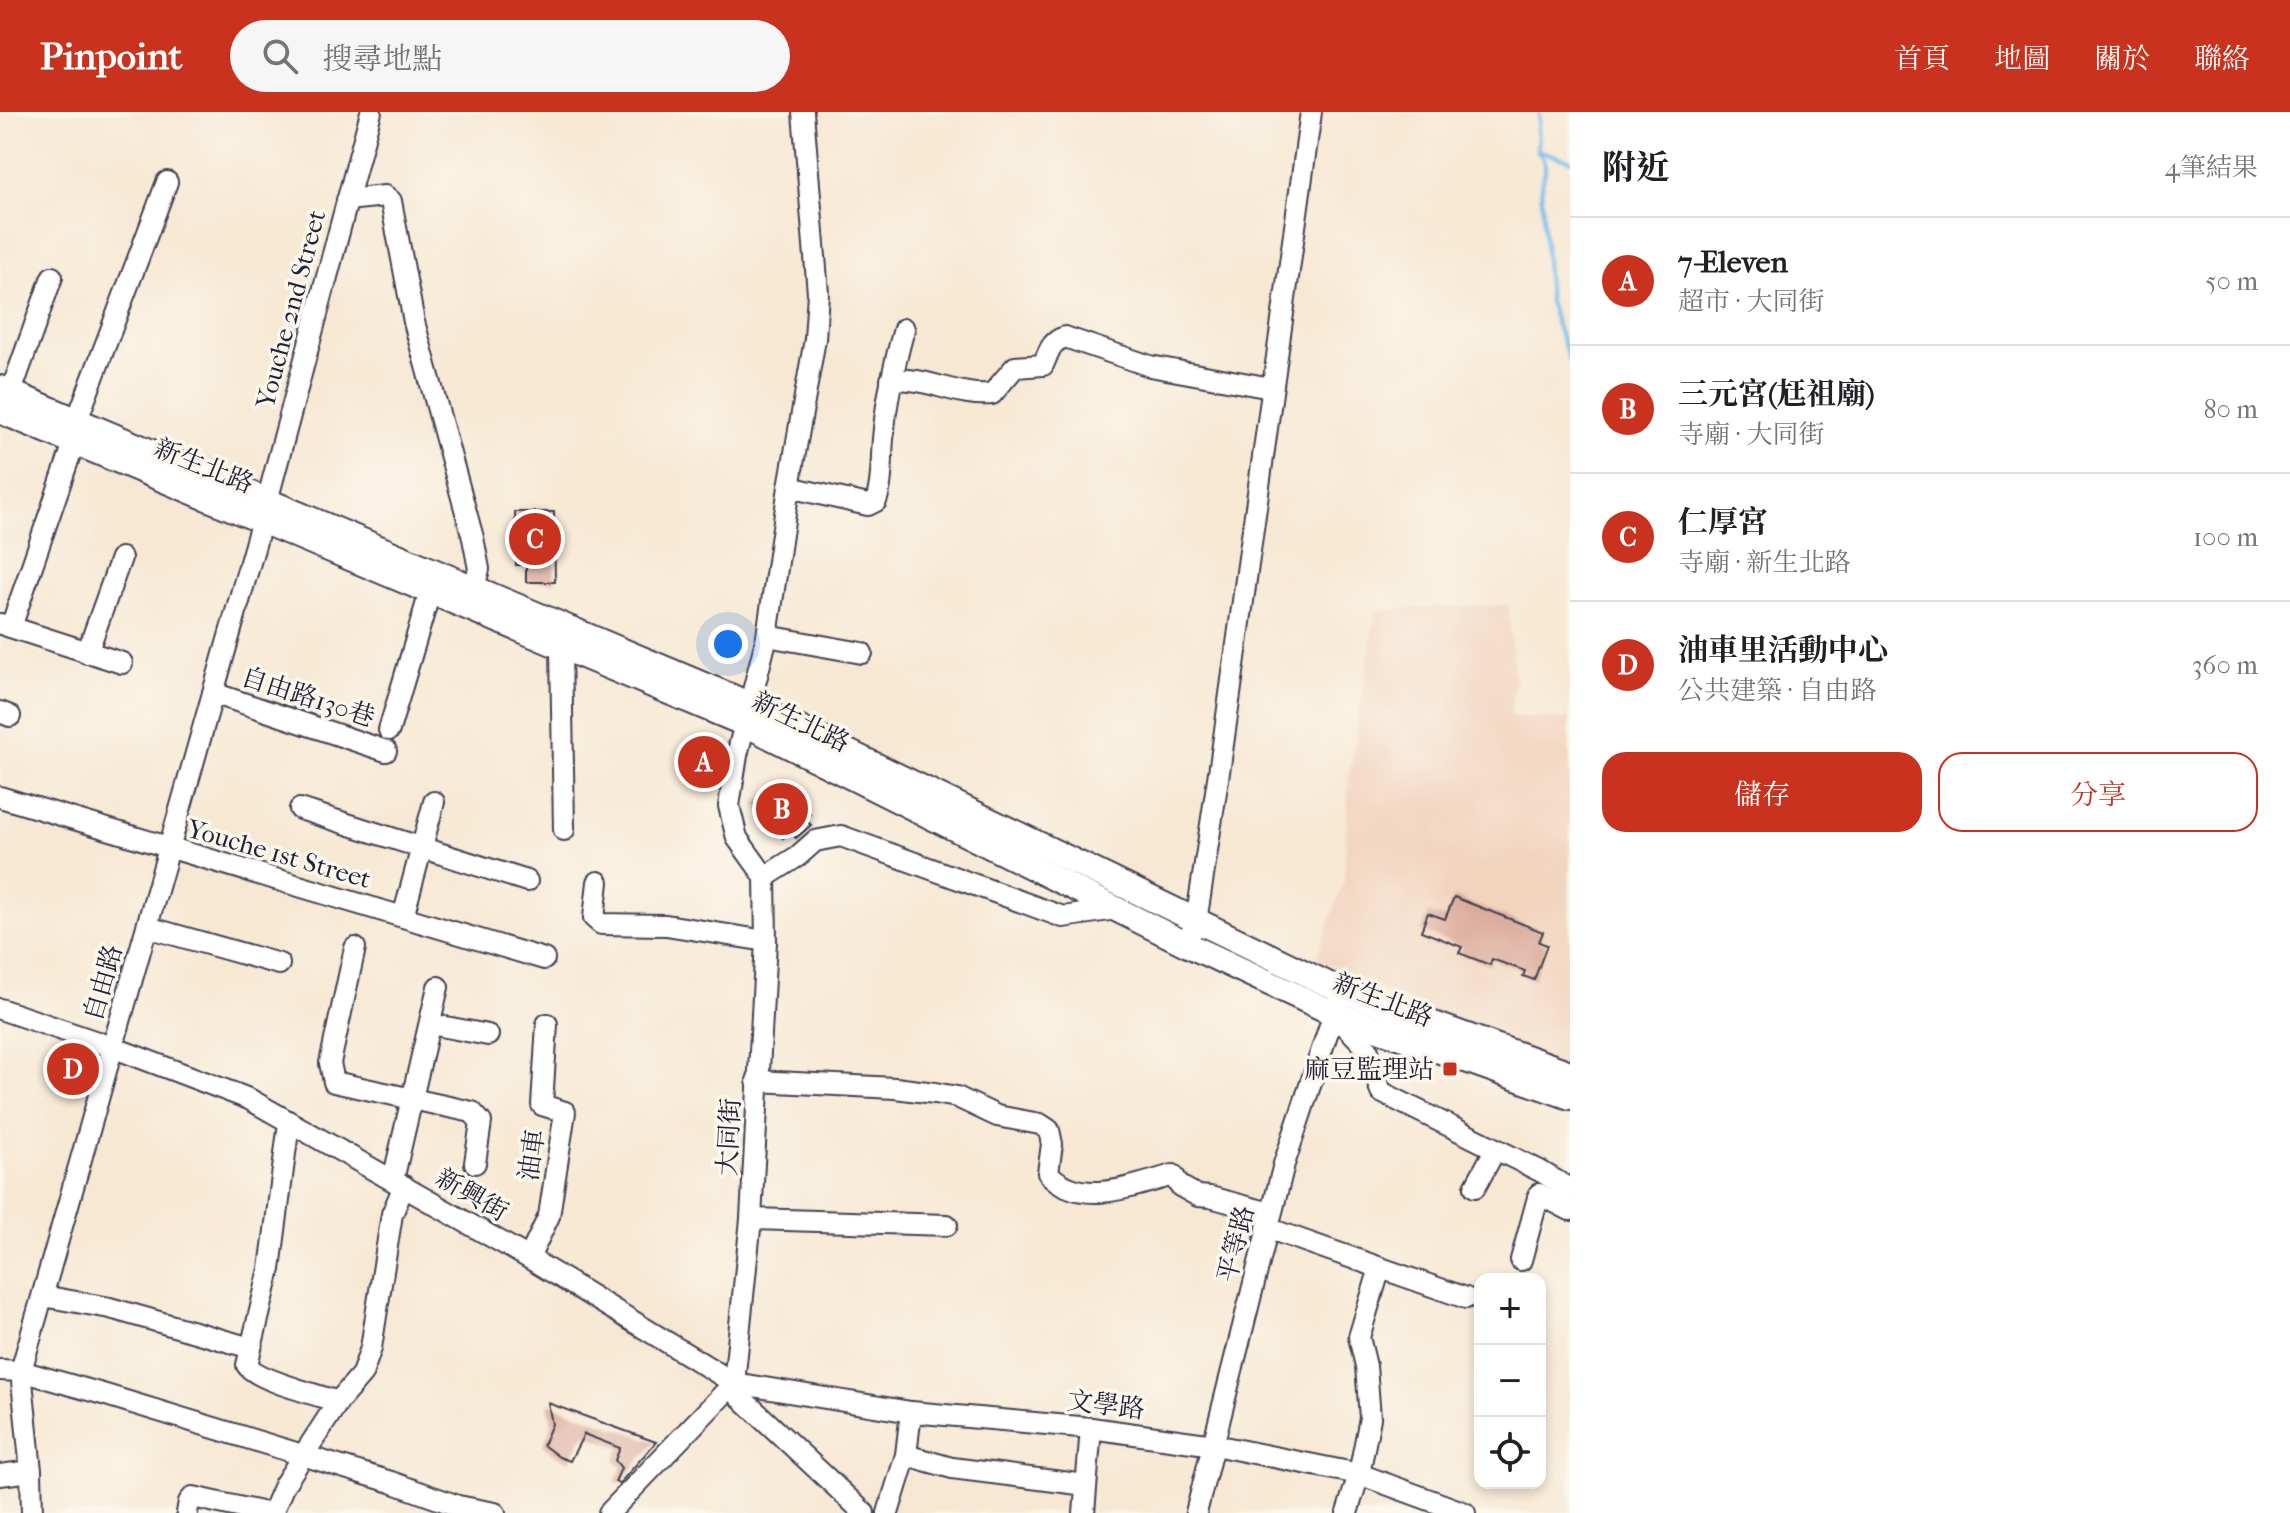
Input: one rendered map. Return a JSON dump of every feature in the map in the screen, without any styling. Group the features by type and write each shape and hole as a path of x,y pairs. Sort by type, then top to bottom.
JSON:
{"main road":[{"name":"新生北路","path":"4,397 76,431 748,714 1191,933 1338,1002 1570,1097"},
{"name":"新生北路","path":"265,510 430,592 472,598 561,648 748,714 1116,909 1191,933"},
{"name":"新生北路","path":"1338,1002 1570,1073"}],"street":[{"name":"Youche 2nd Street","path":"265,510 371,112"},
{"path":"803,112 818,293 815,339 767,636 737,755 729,806 737,838 765,877 815,841 841,836 1063,917 1116,909"},
{"path":"1191,933 1223,743 1311,112"},
{"path":"122,663 6,626 167,182"},
{"path":"347,200 385,196 391,201 414,322 473,538 479,569 472,598"},
{"path":"4,397 52,277"},
{"path":"789,487 868,505 876,501 880,491 891,380 904,329"},
{"path":"891,380 904,378 972,396 992,394 1015,367 1043,365 1050,347 1056,340 1065,337 1150,366 1271,388"},
{"name":"自由路","path":"32,1513 21,1371 265,510"},
{"path":"87,653 121,558"},
{"path":"389,730 430,592"},
{"path":"767,636 862,653"},
{"path":"561,648 564,830"},
{"name":"自由路130巷","path":"213,693 386,751"},
{"name":"Youche 1st Street","path":"0,797 544,959"},
{"path":"403,917 434,802"},
{"path":"300,809 527,881"},
{"name":"大同街","path":"734,1383 751,1219 766,941 765,877"},
{"path":"598,882 594,918 601,924 666,925 766,941"},
{"path":"147,927 279,964"},
{"path":"355,948 330,1063 334,1082 472,1112 481,1122 475,1163"},
{"path":"272,1513 284,1485 338,1402 362,1374 371,1348 411,1101 438,987"},
{"path":"1338,1002 1367,1048 1381,1092 1570,1189"},
{"name":"平等路","path":"1196,1513 1268,1221 1338,1002"},
{"name":"新興街","path":"0,1009 249,1099 529,1258 734,1383 738,1395 864,1513"},
{"path":"430,1024 488,1035"},
{"name":"油車","path":"529,1258 549,1216 565,1112 542,1105 547,1024"},
{"path":"757,1081 895,1088 957,1097 997,1116 1040,1124 1049,1130 1052,1144 1048,1173 1059,1185 1072,1190 1101,1192 1173,1175 1180,1186 1198,1196 1210,1197 1380,1268 1466,1298"},
{"path":"289,1123 270,1269 247,1365 250,1370 338,1402"},
{"path":"1475,1187 1495,1150"},
{"path":"1521,1260 1539,1194 1570,1210"},
{"path":"751,1219 947,1225"},
{"path":"1347,1513 1359,1474 1370,1418 1366,1366 1359,1337 1380,1268"},
{"path":"43,1296 110,1308 251,1348"},
{"path":"0,1370 21,1371 305,1455 458,1506 495,1513"},
{"path":"609,1513 734,1383"},
{"name":"文學路","path":"734,1383 911,1412 1091,1428 1214,1445 1359,1474 1465,1513"},
{"path":"888,1513 906,1455 911,1412"},
{"path":"1084,1513 1091,1428"},
{"path":"906,1455 952,1468 1086,1485"},
{"path":"0,1475 31,1471"},
{"path":"187,1513 193,1497 265,1513"}],"shaded area":[{"name":"麻豆監理站","path":"1508,605 1515,683 1510,716 1570,719 1570,1074 1316,959 1344,881 1349,776 1376,610"}],"building":[{"path":"515,512 554,512 555,582 526,582 526,565 516,565"},
{"path":"688,742 725,749 719,781 682,774"},
{"path":"781,781 810,814 804,818 811,825 796,838 790,831 783,838 754,804"},
{"path":"1454,897 1543,932 1539,942 1547,945 1534,980 1523,976 1525,971 1492,959 1490,965 1459,953 1462,947 1421,931 1428,913 1445,919"},
{"path":"65,1045 91,1054 80,1094 54,1086"},
{"path":"548,1403 656,1442 619,1484 615,1482 621,1468 615,1460 620,1448 584,1434 570,1461 543,1445 552,1424"}],"waterway":[{"path":"1539,112 1537,150 1570,160"},
{"path":"1537,150 1545,167 1541,186 1549,302 1570,363"}],"place":[{"name":"仁厚宮","path":"535,539"},
{"name":"7-Eleven","path":"704,762"},
{"name":"三元宮(尪祖廟)","path":"782,809"},
{"name":"油車里活動中心","path":"73,1069"},
{"name":"麻豆監理站","path":"1450,1069"}]}
